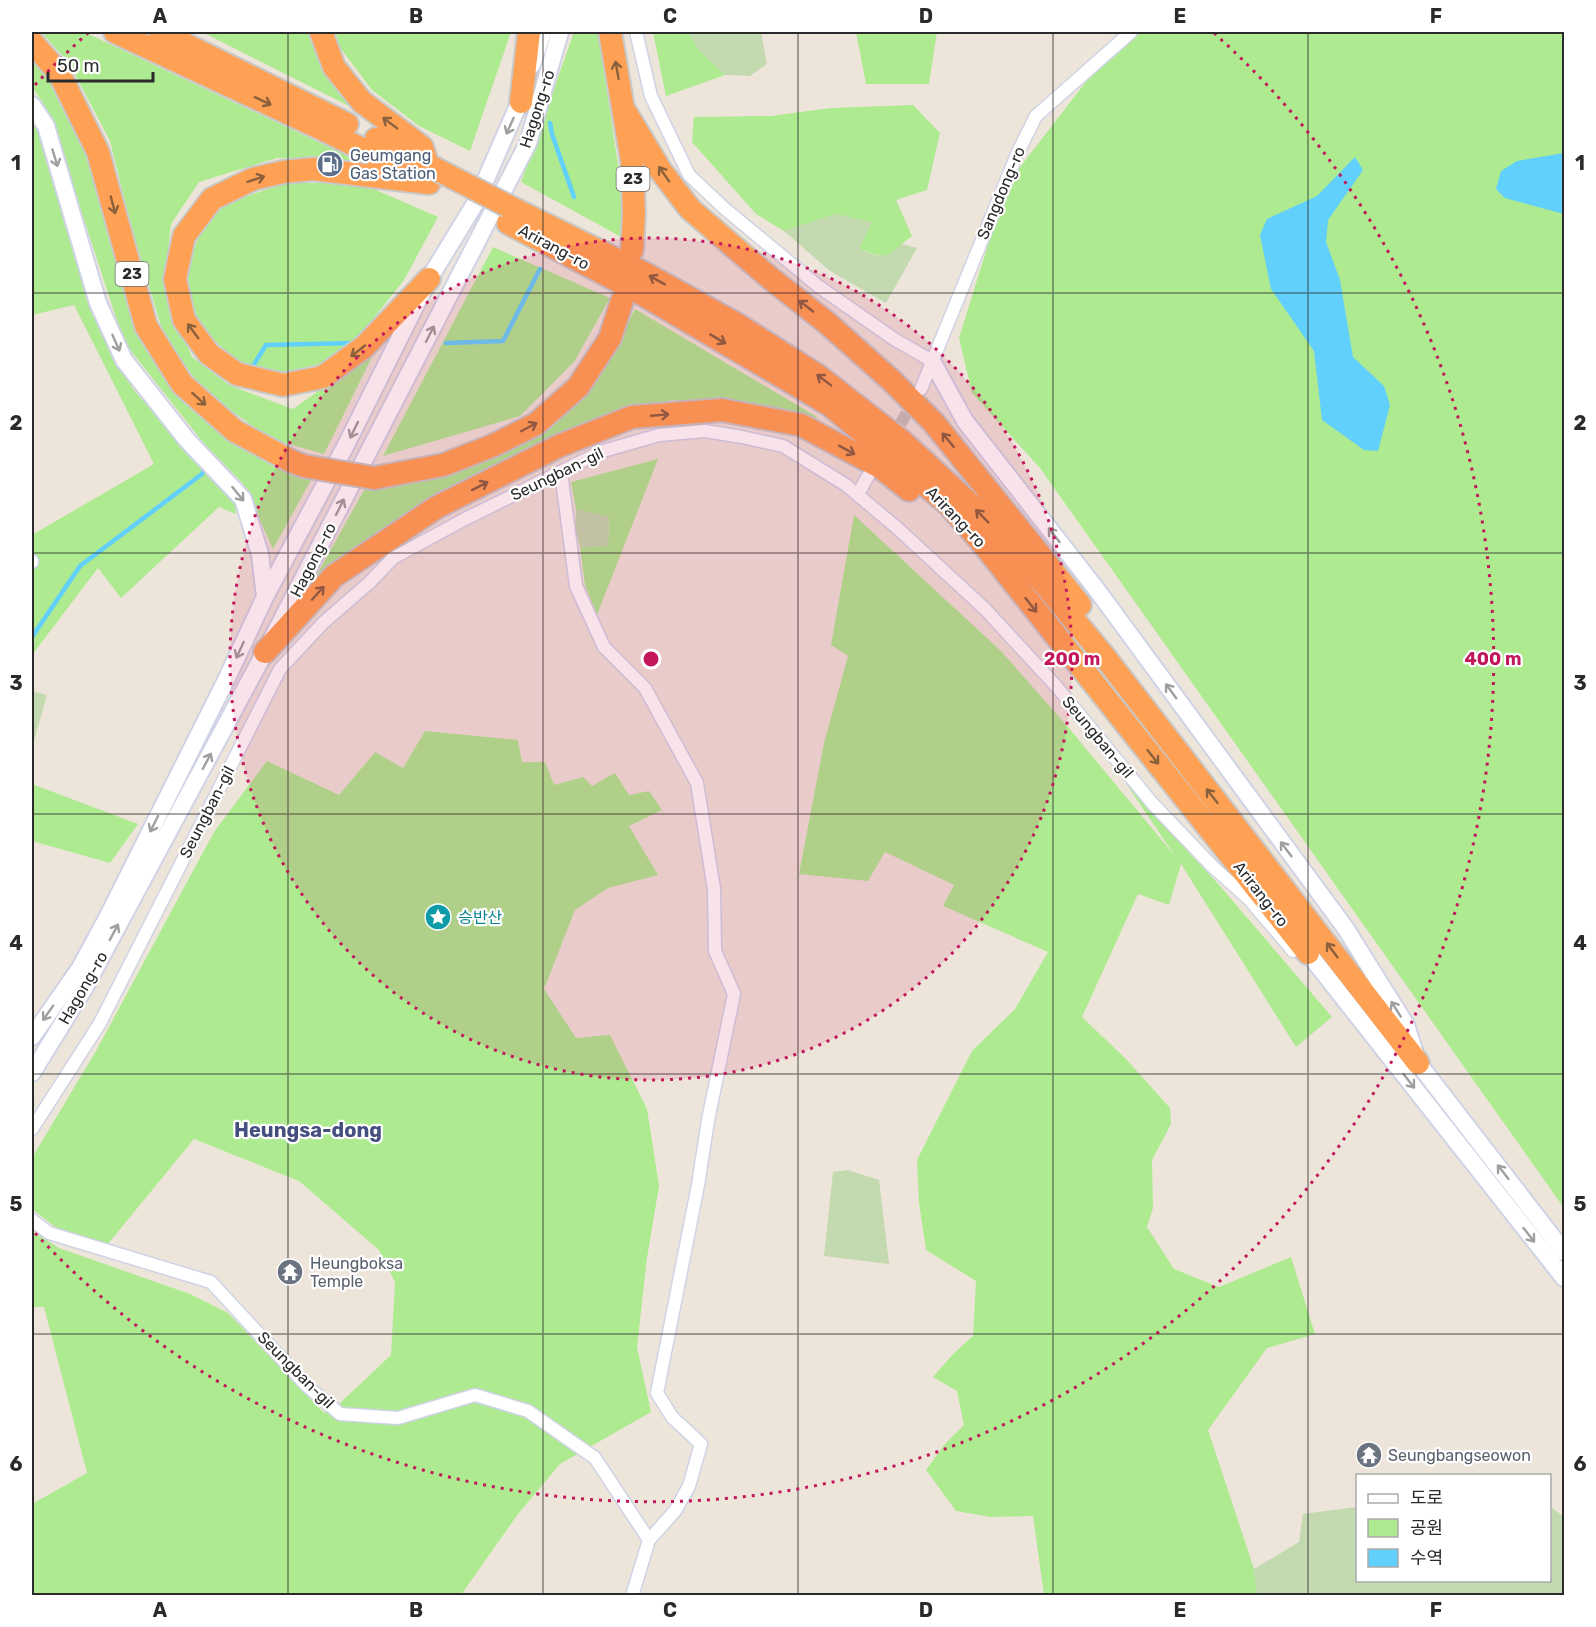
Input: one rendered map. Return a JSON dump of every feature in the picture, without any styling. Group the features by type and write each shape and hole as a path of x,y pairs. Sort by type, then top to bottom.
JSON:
{"highway":[{"name":"Arirang-ro","path":"115,32 326,131 433,176"},
{"name":"Arirang-ro","path":"160,32 504,212 642,272 738,325 817,375 903,442 982,515 1045,585 1104,656 1418,1063"},
{"path":"321,32 334,67 362,102 422,147 433,176 313,169 283,172 253,179 212,199 184,236 174,279 184,320 209,354 237,374 283,386 323,377 332,371 364,347 429,279"},
{"path":"521,102 529,32"},
{"name":"23","path":"610,32 632,161 634,214 632,250"},
{"name":"23","path":"32,42 59,73 98,152 146,326 183,384 235,431 291,461 304,466 374,478 443,465 494,445 536,424 578,387 610,338 622,301"},
{"path":"623,108 661,171 690,209 770,278 826,322 891,380 934,423 1075,596 1096,633 1104,656"},
{"name":"Arirang-ro","path":"504,212 830,405 948,504 1308,952"},
{"path":"265,652 334,576 437,507 559,446 632,417 722,410 801,425 879,467 945,517 972,532"}],"street":[{"name":"Hagong-ro","path":"32,1037 80,968 107,918 265,597 346,445 429,279 476,202 521,102 543,32"},
{"name":"Hagong-ro","path":"32,1073 85,987 265,652 528,143 560,32"},
{"path":"636,32 651,96 689,175 724,208 818,286 894,339 932,361 965,421 1097,590 1346,929 1406,1025 1418,1063"},
{"name":"Sangdong-ro","path":"921,389 1018,152 1036,116 1131,32"},
{"path":"32,105 46,126 98,303 124,360 188,440 243,499 260,554 265,597"},
{"name":"Seungban-gil","path":"32,1129 100,1023 280,669 323,623 370,582 393,558 603,451 659,435 705,431 742,436 783,446 858,494 985,609 1056,686 1152,803 1213,867 1250,899 1297,956 1308,952"},
{"path":"561,472 576,586 604,647 645,688 697,783 714,889 716,951 734,994 657,1393 672,1417 701,1444 689,1486 675,1511 649,1540 632,1596"},
{"path":"858,494 868,476"},
{"name":"Arirang-ro","path":"1308,952 1564,1278"},
{"name":"Arirang-ro","path":"1418,1063 1564,1252"},
{"name":"Seungban-gil","path":"32,1220 49,1233 212,1282 308,1386 340,1414 398,1418 475,1395 528,1411 595,1458 649,1540"}],"green space":[{"path":"41,32 84,32 359,161 277,158 199,182 171,224 164,288 192,357 229,385 293,409 375,351 324,454 271,439 204,391 164,336 132,229 110,141 69,63"},
{"path":"202,32 307,32 351,107"},
{"path":"336,32 511,32 470,151 419,126 372,90 338,45"},
{"path":"574,32 598,32 620,178 623,238 521,182"},
{"path":"653,32 688,32 700,51 725,75 666,96"},
{"path":"688,32 761,32 767,64 750,76 725,75 700,51"},
{"path":"856,32 937,32 929,84 866,84"},
{"path":"1139,32 1564,32 1564,1208 1040,468 972,393 959,338 1007,184 1099,65"},
{"path":"32,54 40,62 75,120 95,173 147,345 196,412 243,448 311,480 273,549 244,485 202,441 124,342 49,112 32,87"},
{"path":"913,105 940,133 927,190 896,200 912,236 893,252 883,256 859,248 871,223 836,214 784,231 756,214 692,142 694,117 771,116 831,108"},
{"path":"32,120 38,128 43,144 88,301 133,389 194,459 235,501 236,514 219,507 121,598 98,568 32,655 32,535 154,464 74,305 32,315"},
{"path":"285,183 360,183 438,217 404,280 361,334 324,363 276,374 235,360 197,323 185,274 202,228 227,203"},
{"path":"836,214 872,222 859,248 872,254 886,255 902,244 917,248 886,303 830,271 784,231"},
{"path":"493,247 610,298 574,362 520,416 383,456"},
{"path":"635,309 819,418 672,400 581,427 400,517 305,596 364,490 448,477 550,427 602,372"},
{"path":"658,459 597,615 585,585 580,547 608,546 609,517 576,509 571,482"},
{"path":"576,509 609,517 608,546 580,547 575,529"},
{"path":"854,515 1001,651 1068,727 1175,856 1127,785 1220,886 1332,1017 1296,1047 1181,864 1169,905 1138,894 1082,1017 1126,1059 1170,1108 1171,1124 1152,1160 1153,1208 1147,1227 1174,1269 1219,1287 1291,1257 1315,1334 1267,1348 1208,1430 1254,1569 1257,1595 1044,1595 1033,1516 991,1517 956,1511 926,1470 945,1444 964,1425 957,1391 933,1377 973,1336 976,1281 926,1250 919,1203 917,1160 972,1051 1015,1009 1048,952 943,906 954,885 885,852 868,881 799,874 824,743 848,656 831,645"},
{"path":"32,691 47,695 32,748"},
{"path":"425,731 518,740 522,762 545,762 554,785 583,777 592,786 615,773 629,795 649,791 662,810 629,826 658,875 608,888 575,910 544,989 576,1038 610,1035 647,1109 659,1186 647,1258 637,1347 651,1412 560,1464 518,1514 461,1595 32,1595 32,1504 87,1473 44,1307 32,1307 32,1231 59,1248 190,1294 228,1313 324,1413 339,1404 391,1355 395,1282 379,1250 299,1181 194,1139 107,1245 58,1229 32,1209 32,1158 96,1051 214,832 267,761 339,795 375,752 403,768"},
{"path":"32,784 138,824 110,863 32,841"},
{"path":"848,1170 879,1180 889,1264 824,1256 833,1172"},
{"path":"1356,1507 1356,1582 1551,1582 1551,1507 1564,1517 1564,1595 1257,1595 1254,1569 1299,1542 1303,1514"}],"water":[{"path":"1564,153 1564,214 1505,198 1496,189 1501,171 1517,161"},
{"path":"1355,157 1363,170 1328,220 1326,242 1340,280 1353,357 1384,386 1390,405 1378,451 1364,450 1322,420 1314,351 1271,289 1260,235 1267,219 1317,196"}],"waterway":[{"path":"550,123 574,197"},
{"path":"446,343 503,341 540,269"},
{"path":"253,366 266,345 355,343"},
{"path":"32,637 80,566 202,474 204,470"}],"tunnel":[{"path":"891,439 915,400"}],"place":[{"name":"Geumgang Gas Station","path":"330,164"},
{"name":"승반산","path":"438,917"},
{"name":"Heungboksa Temple","path":"290,1272"},
{"name":"Seungbangseowon","path":"1369,1455"}],"district":[{"name":"Heungsa-dong","path":"308,1130"}]}
